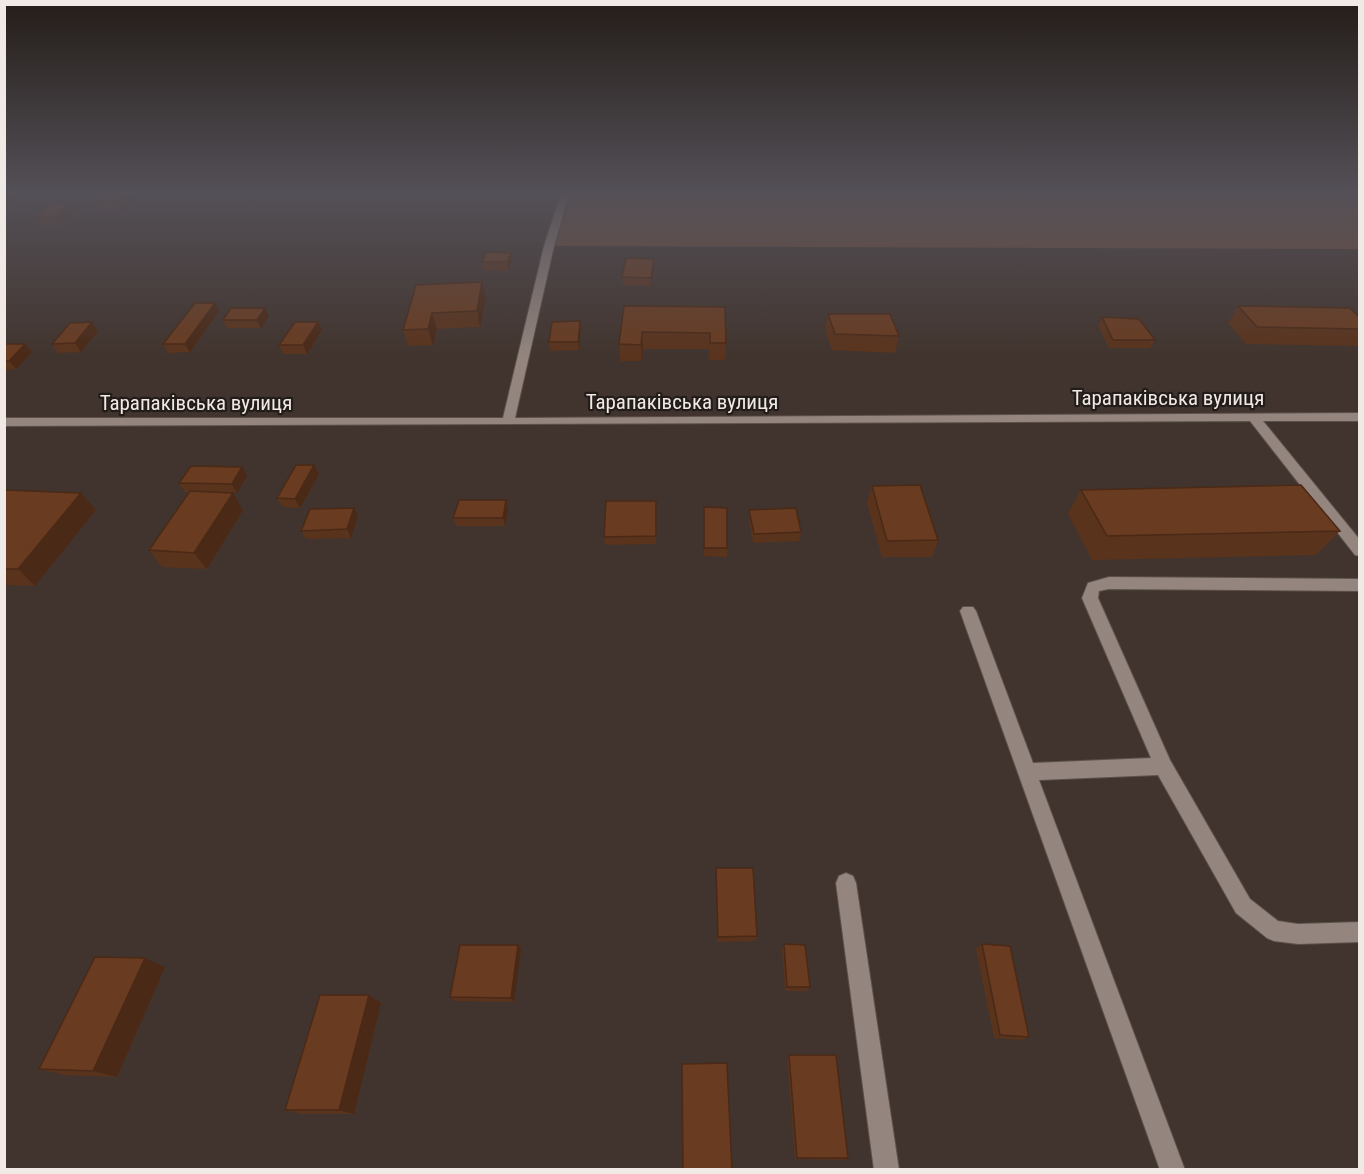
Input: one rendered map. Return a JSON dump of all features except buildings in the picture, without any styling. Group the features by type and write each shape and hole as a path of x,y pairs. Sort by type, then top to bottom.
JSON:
{"street":[{"path":"507,422 548,249"},
{"path":"1253,417 1359,551"},
{"name":"Тарапаківська вулиця","path":"4,422 507,422 1359,417"},
{"path":"1359,585 1109,583 1093,587 1090,598 1163,766 1243,906 1274,931 1298,934 1359,932"},
{"path":"968,611 1173,1170"},
{"path":"1028,772 1163,766"},
{"path":"846,883 887,1170"}]}
